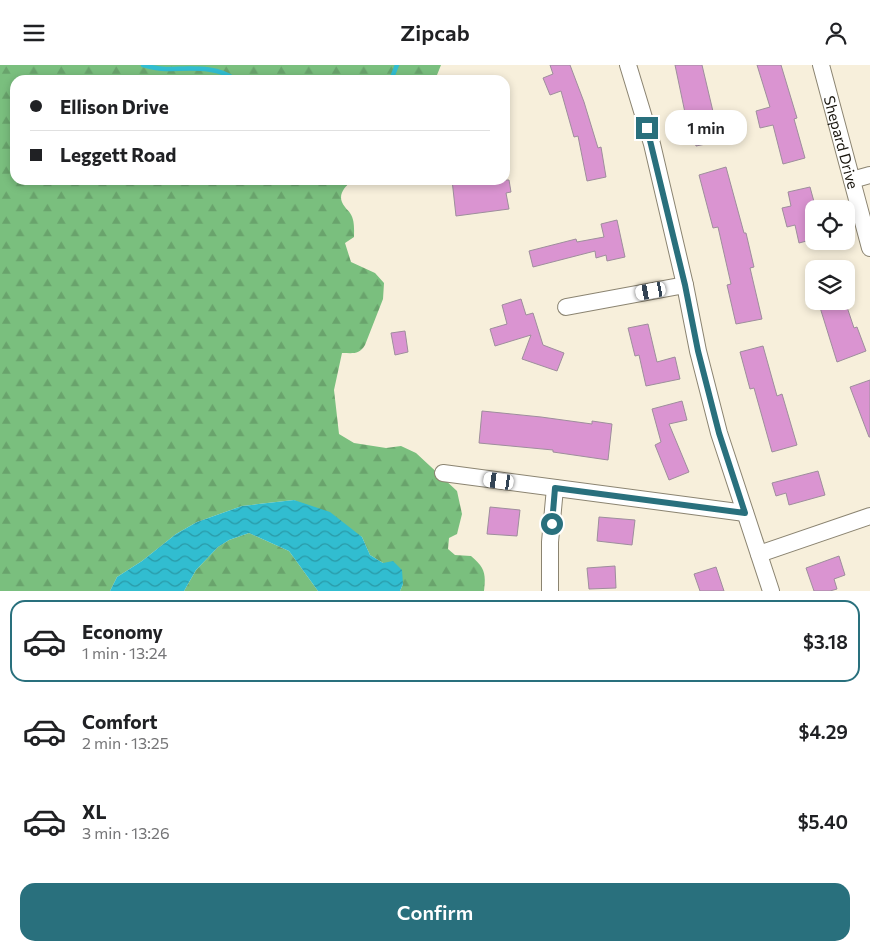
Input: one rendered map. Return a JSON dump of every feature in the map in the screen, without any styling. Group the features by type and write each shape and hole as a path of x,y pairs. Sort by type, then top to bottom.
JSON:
{"street":[{"path":"628,65 652,144 685,285 698,351 719,433 772,591"},
{"name":"Shepard Drive","path":"821,65 870,248"},
{"path":"852,180 870,175"},
{"path":"566,307 685,285"},
{"path":"443,473 745,513"},
{"path":"550,591 550,542 555,488"},
{"path":"759,554 870,516"}],"green space":[{"path":"0,65 441,65 437,75 10,75 10,185 348,185 342,192 341,199 345,208 352,216 354,225 354,237 345,243 351,262 375,273 384,283 383,299 365,345 358,352 342,353 334,390 339,434 354,443 386,448 401,446 416,453 457,491 462,514 457,534 449,538 448,549 455,555 471,556 479,564 485,580 484,591 400,591 403,584 383,563 370,555 362,537 294,500 242,506 197,522 176,534 142,561 117,577 110,591 0,591"},
{"path":"249,533 289,551 318,591 184,591 196,570 218,547 229,540"}],"water":[{"path":"294,500 330,512 362,537 370,555 383,563 393,561 402,570 403,584 400,591 318,591 289,551 249,533 229,540 218,547 196,570 184,591 110,591 117,577 142,561 176,534 197,522 242,506"}],"building":[{"path":"550,65 570,65 598,148 601,147 606,177 587,181 578,136 574,137 561,91 550,95 543,78 553,74"},
{"path":"675,65 702,65 720,141 696,146 691,126 688,127"},
{"path":"757,65 781,65 797,118 794,119 805,158 783,164 773,125 760,128 756,111 770,107"},
{"path":"726,167 744,233 746,233 754,267 750,268 762,319 736,324 727,285 731,284 718,227 713,228 699,175"},
{"path":"453,185 510,185 511,192 506,193 509,209 456,216"},
{"path":"810,187 814,200 805,200 805,241 799,243 795,225 787,227 782,208 791,206 788,192"},
{"path":"617,220 625,257 607,261 606,255 596,258 595,251 533,267 529,251 576,239 577,242 604,237 601,224"},
{"path":"521,299 526,315 533,313 543,345 564,353 557,371 522,359 531,335 495,346 490,329 507,324 502,305"},
{"path":"821,310 848,310 854,328 857,327 866,351 837,362"},
{"path":"648,324 657,362 675,357 680,379 646,386 639,355 635,356 628,328"},
{"path":"405,331 408,352 395,355 391,333"},
{"path":"763,346 777,396 782,394 797,445 772,452 754,388 750,389 740,352"},
{"path":"870,380 870,437 869,437 850,387"},
{"path":"682,401 687,420 669,424 689,472 669,480 655,445 661,442 652,409"},
{"path":"482,411 592,424 592,421 612,424 608,460 553,452 553,450 479,443"},
{"path":"818,471 825,495 789,505 786,493 776,496 772,483"},
{"path":"490,507 520,510 517,536 487,534"},
{"path":"599,517 635,520 632,545 597,541"},
{"path":"839,556 845,575 834,579 837,589 814,591 806,568"},
{"path":"615,566 616,588 589,589 587,568"},
{"path":"716,567 724,591 700,591 694,574"}],"waterway":[{"path":"143,65 163,69 211,70 228,75"},
{"path":"393,75 397,65"}],"route":[{"path":"552,524 555,488 745,513 719,433 698,351 685,285 647,128"}]}
